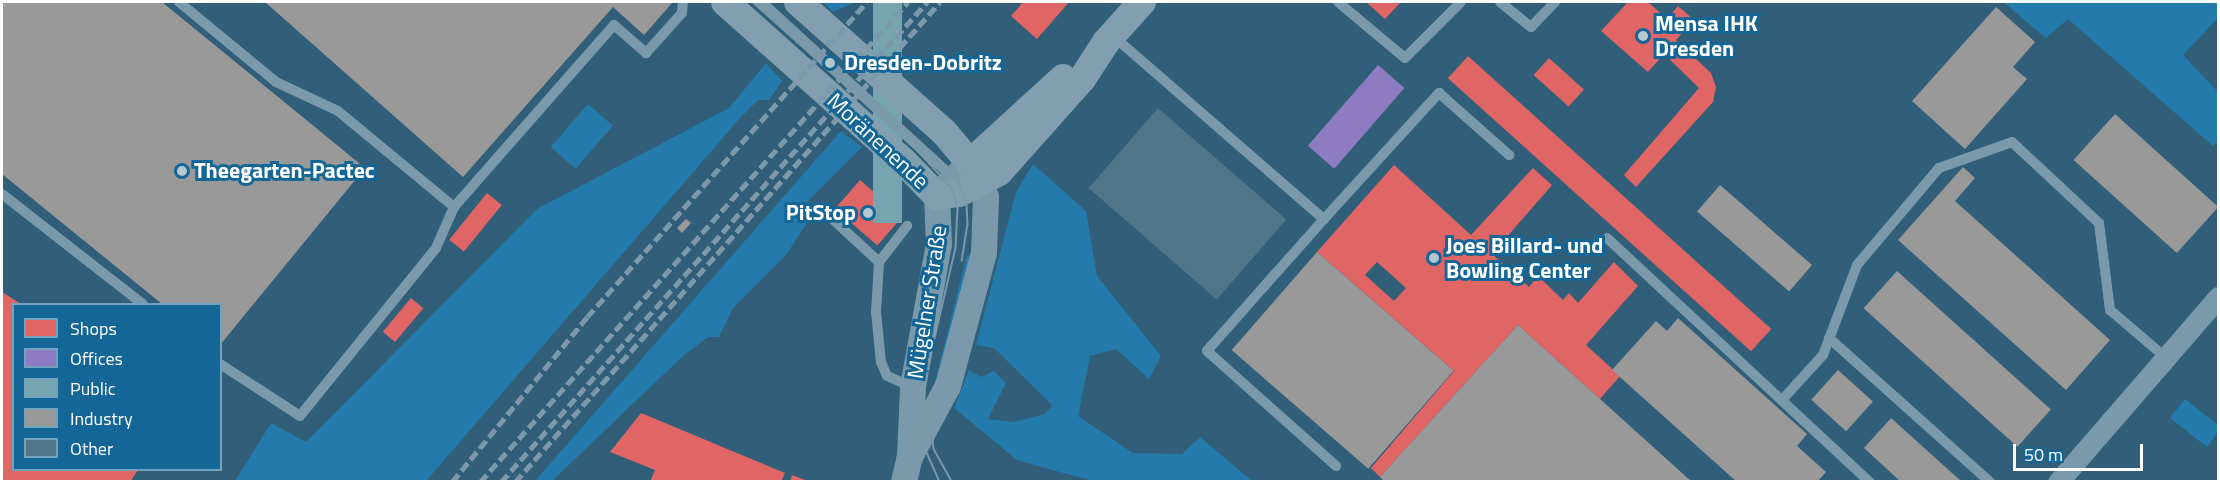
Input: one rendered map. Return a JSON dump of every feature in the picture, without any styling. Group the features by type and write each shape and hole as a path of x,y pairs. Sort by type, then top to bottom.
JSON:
{"main road":[{"name":"Moränenende","path":"725,2 903,161 960,183"},
{"path":"798,2 944,132 960,183 1017,153 1082,79 1109,38 1142,2"}],"street":[{"name":"Mügelner Straße","path":"907,469 913,387 939,244 960,183"},
{"name":"Mügelner Straße","path":"907,469 948,386 972,304 988,226 960,183"},
{"path":"2058,482 2218,297"}],"lane":[{"path":"178,2 276,82 338,111 454,207"},
{"path":"222,365 300,416 436,249 454,207 614,25 646,54 682,13 683,2"},
{"path":"759,2 960,183"},
{"path":"1338,2 1406,58 1461,2"},
{"path":"1500,2 1531,27 1555,2"},
{"path":"1109,38 1324,219"},
{"path":"1336,466 1207,351 1439,93 1509,155"},
{"path":"1782,400 1823,355 1857,265 1939,168 2012,142 2099,223 2110,310 2165,357"},
{"path":"2,194 142,303"},
{"path":"825,212 879,262"},
{"path":"907,226 879,262 876,312 881,362 887,376 913,387"},
{"path":"1607,238 1870,482"},
{"path":"1829,338 1990,482"}],"shaded area":[{"path":"823,2 856,2 833,12"},
{"path":"2003,2 2218,2 2218,18 2183,55 2218,92 2218,141 2213,146 2068,19 2046,38"},
{"path":"766,63 782,81 769,100 758,100 740,118 426,481 235,481 271,423 306,442 537,209 729,108"},
{"path":"588,104 613,126 576,169 551,147"},
{"path":"841,131 862,147 798,211 808,221 786,255 733,308 719,337 708,337 684,355 552,481 535,481"},
{"path":"1033,164 1086,211 1097,276 1161,356 1149,379 1116,349 1090,356 1078,416 1133,453 1182,454 1200,437 1252,481 1100,482 1074,476 1017,460 954,408 969,370 981,377 994,371 1006,383 988,419 1014,422 1045,414 1052,405 994,348 976,345 1016,192"},
{"path":"967,255 972,256 937,387 934,386"},
{"path":"2185,399 2218,425 2218,432 2207,447 2170,418"}],"building: Shops":[{"path":"1023,2 1069,2 1037,39 1011,16"},
{"path":"1366,2 1401,2 1385,19"},
{"path":"1628,2 1648,2 1667,19 1678,6 1694,20 1676,40 1711,73 1716,87 1713,102 1636,187 1624,175 1699,88 1664,54 1648,72 1601,31"},
{"path":"1468,56 1771,329 1751,351 1448,78"},
{"path":"1549,58 1584,89 1569,107 1534,75"},
{"path":"1394,165 1471,235 1533,168 1552,185 1492,254 1529,287 1538,276 1563,300 1569,293 1578,303 1614,262 1638,286 1586,345 1620,376 1600,399 1518,325 1380,477 1371,468 1454,371 1317,252","holes":["1377,262 1406,288 1394,301 1365,275"]},
{"name":"PitStop","path":"860,180 902,217 877,245 835,209"},
{"path":"487,193 502,205 464,252 449,240"},
{"path":"2,292 19,303 12,303 12,471 137,471 130,482 2,482"},
{"path":"411,298 423,308 395,342 383,332"},
{"path":"641,413 785,473 781,482 650,482 655,470 610,452"},
{"path":"792,475 808,481 808,482 790,482"}],"building: Offices":[{"path":"1378,65 1404,88 1334,169 1308,146"}],"building: Public":[{"path":"873,2 902,2 902,223 873,223"}],"building: Industry":[{"name":"Theegarten-Pactec","path":"2,2 162,2 365,168 222,343 222,303 161,303 2,174"},
{"path":"265,2 672,3 644,35 613,7 463,177"},
{"path":"1996,7 2035,42 2013,67 2027,79 1965,149 1912,101"},
{"path":"2115,114 2218,207 2177,253 2074,160"},
{"path":"1963,167 1975,178 1955,201 2110,340 2066,390 1898,240"},
{"path":"1720,185 1812,265 1789,291 1697,211"},
{"path":"686,219 691,223 682,233 677,228"},
{"path":"1317,252 1454,371 1368,469 1232,350"},
{"path":"1897,271 2051,410 2017,447 1864,308"},
{"path":"1678,318 1807,434 1797,446 1826,472 1817,482 1737,482 1612,370 1656,321 1667,331"},
{"path":"1518,325 1692,482 1385,482 1380,477"},
{"path":"1838,370 1873,401 1846,431 1811,400"},
{"path":"1891,418 1962,482 1901,482 1864,448"}],"building: Other":[{"path":"1158,108 1286,220 1217,300 1088,188"}],"tram line":[{"path":"753,2 907,139 952,188 958,208 956,248 919,407 921,439 940,482"},
{"path":"768,2 957,175 967,205 968,224 962,261"},
{"path":"928,404 934,449 952,482"}],"railway":[{"path":"452,482 587,317 867,2"},
{"path":"480,482 908,2"},
{"path":"501,482 927,2"},
{"path":"515,482 940,2"}],"place":[{"name":"Mensa IHK Dresden","path":"1643,36"},
{"name":"Dresden-Dobritz","path":"830,63"},
{"name":"Theegarten-Pactec","path":"182,171"},
{"name":"PitStop","path":"868,213"},
{"name":"Joes Billard- und Bowling Center","path":"1434,258"}]}
